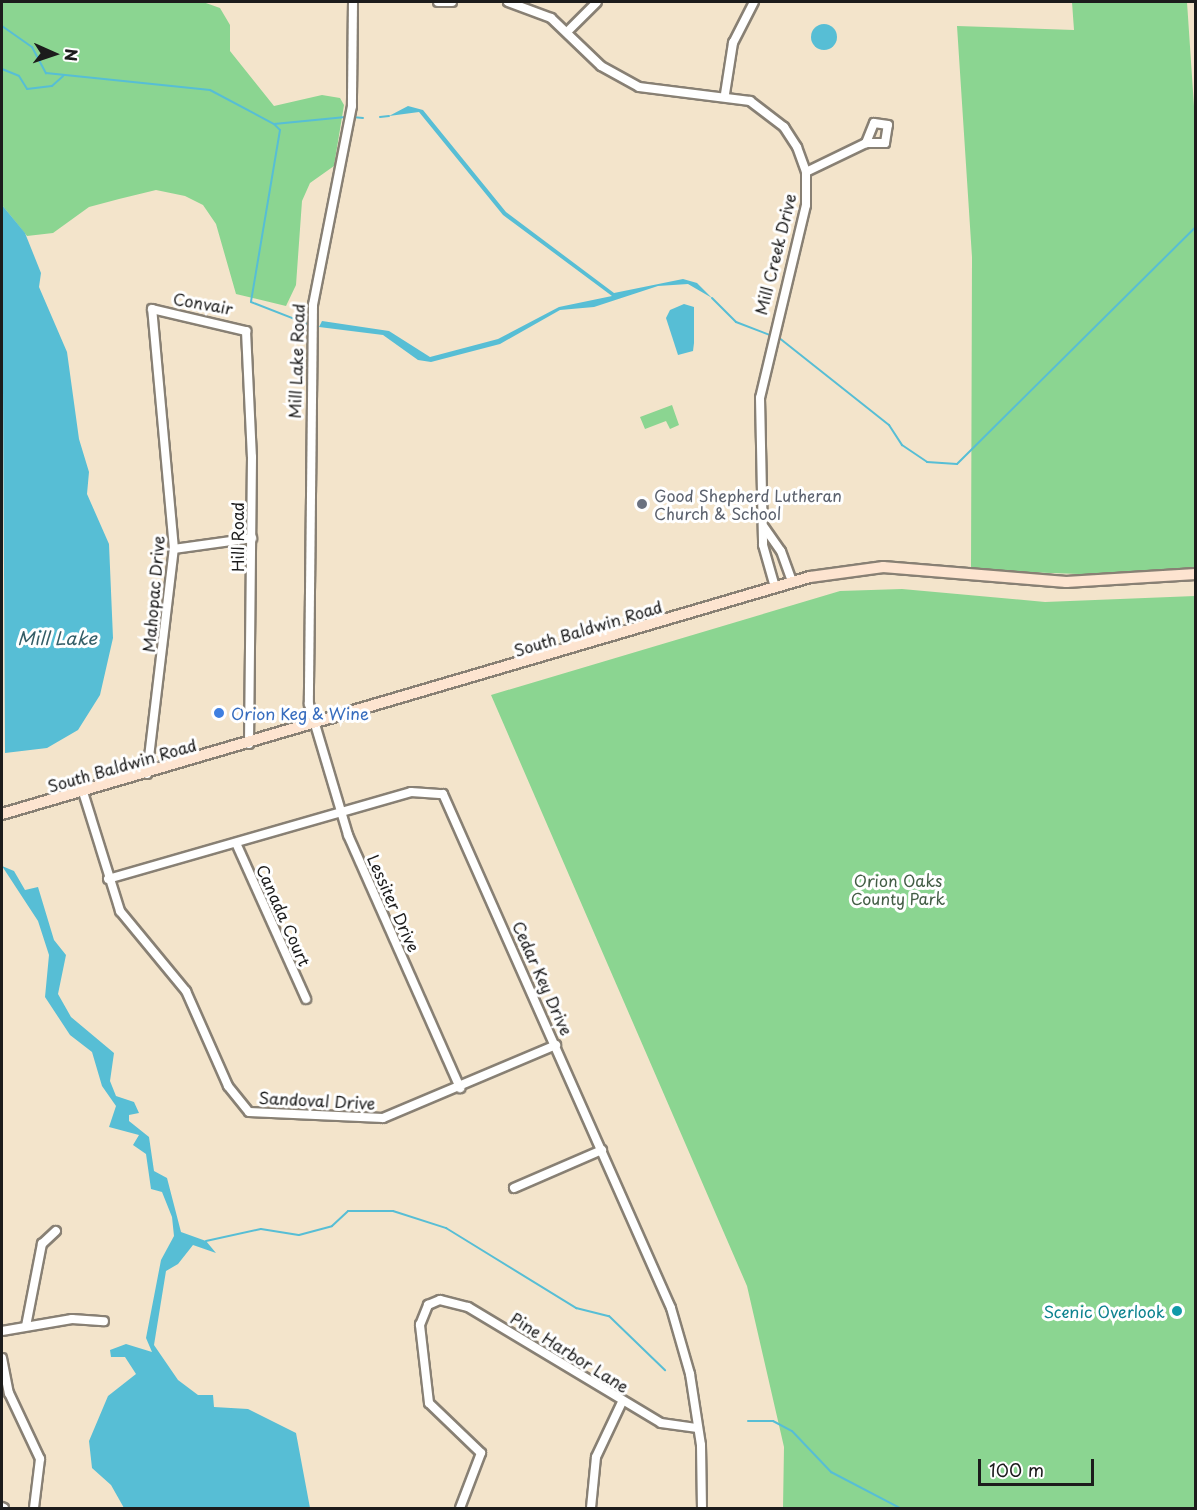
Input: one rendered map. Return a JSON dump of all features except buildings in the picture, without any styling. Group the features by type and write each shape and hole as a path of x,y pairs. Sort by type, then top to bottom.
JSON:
{"main road":[{"name":"South Baldwin Road","path":"2,814 314,726 792,582 883,567 1066,582 1196,574"}],"street":[{"name":"Mill Lake Road","path":"314,726 308,671 313,305 352,106 353,2"},
{"path":"438,2 452,2"},
{"name":"Mill Creek Drive","path":"508,2 551,18 602,66 639,87 725,94 750,101 784,128 806,172 806,205 762,375 763,545 775,587"},
{"path":"567,33 597,2"},
{"path":"725,94 732,43 754,2"},
{"path":"806,172 866,143"},
{"name":"Convair","path":"152,309 246,331"},
{"name":"Mahopac Drive","path":"147,774 174,549 152,309"},
{"name":"Hill Road","path":"246,331 252,538 249,744"},
{"path":"764,527 781,551 792,582"},
{"path":"174,549 252,538"},
{"name":"Lessiter Drive","path":"314,726 340,813 460,1089"},
{"name":"Cedar Key Drive","path":"108,879 423,789 443,794 671,1308 698,1428 702,1509"},
{"name":"Sandoval Drive","path":"83,792 108,879 132,930 186,991 228,1086 249,1112 366,1120 403,1113 556,1045"},
{"name":"Canada Court","path":"236,843 306,999"},
{"path":"514,1188 602,1150"},
{"path":"26,1326 42,1244 57,1231"},
{"name":"Pine Harbor Lane","path":"460,1509 481,1453 429,1403 419,1346 428,1305 441,1300 468,1307 622,1402 662,1424 698,1428"},
{"path":"2,1331 26,1326 104,1321"},
{"path":"2,1358 17,1414 40,1459 34,1509"},
{"path":"591,1509 596,1457 622,1402"}],"green space":[{"path":"2,2 203,2 220,8 230,25 230,51 274,106 322,95 340,98 344,105 334,166 310,183 302,201 296,285 286,306 236,294 216,224 203,205 185,196 156,190 119,199 89,207 53,233 27,236 2,205"},
{"path":"1072,2 1187,2 1196,136 1195,567 1182,570 1107,575 971,570 972,257 957,26 1074,30"},
{"path":"672,405 679,425 670,429 666,421 645,429 640,417"},
{"name":"Orion Oaks County Park","path":"902,589 1045,602 1195,596 1195,1508 783,1508 784,1447 747,1286 491,695 840,591"}],"water":[{"path":"824,24 833,28 837,37 833,46 824,50 815,46 811,37 815,28"},
{"path":"408,106 423,110 506,212 614,293 683,279 697,283 712,298 688,284 658,286 594,307 560,310 500,344 431,362 418,360 383,335 319,327 322,321 389,331 430,357 498,339 559,307 612,296 503,215 419,112 389,116"},
{"name":"Mill Lake","path":"2,205 25,233 41,273 39,287 67,352 79,439 89,472 87,494 109,544 113,638 100,695 78,730 47,748 5,753"},
{"path":"684,304 694,307 694,343 693,351 678,355 666,318 670,310"},
{"path":"2,866 14,871 25,890 38,887 54,940 66,955 58,994 71,1017 114,1053 110,1081 116,1096 134,1102 139,1113 129,1115 129,1121 149,1137 154,1171 167,1178 181,1232 206,1241 216,1253 193,1245 178,1264 166,1271 154,1345 178,1380 198,1395 213,1395 214,1407 248,1409 296,1433 310,1508 124,1508 111,1485 92,1468 89,1441 108,1396 136,1374 125,1357 111,1357 110,1350 126,1344 152,1352 146,1338 161,1260 174,1236 172,1217 162,1192 151,1189 146,1154 133,1145 139,1135 109,1127 116,1106 102,1086 92,1052 70,1035 45,997 49,955 38,921"}],"waterway":[{"path":"2,26 32,47 46,73 210,90 274,124 280,130 251,302 310,325"},
{"path":"2,69 19,76 27,89 52,86 63,76"},
{"path":"380,117 389,116"},
{"path":"274,124 346,117"},
{"path":"352,117 363,118"},
{"path":"778,337 889,425 902,445 927,462 957,464 1196,227"},
{"path":"712,298 736,322 773,336"},
{"path":"206,1241 261,1229 299,1235 332,1226 348,1211 393,1211 446,1228 576,1308 609,1316 665,1370"},
{"path":"748,1421 773,1421 792,1431 831,1472 900,1508"}],"place":[{"name":"Good Shepherd Lutheran Church & School","path":"642,504"},
{"name":"Orion Keg & Wine","path":"219,713"},
{"name":"Scenic Overlook","path":"1177,1311"}]}
